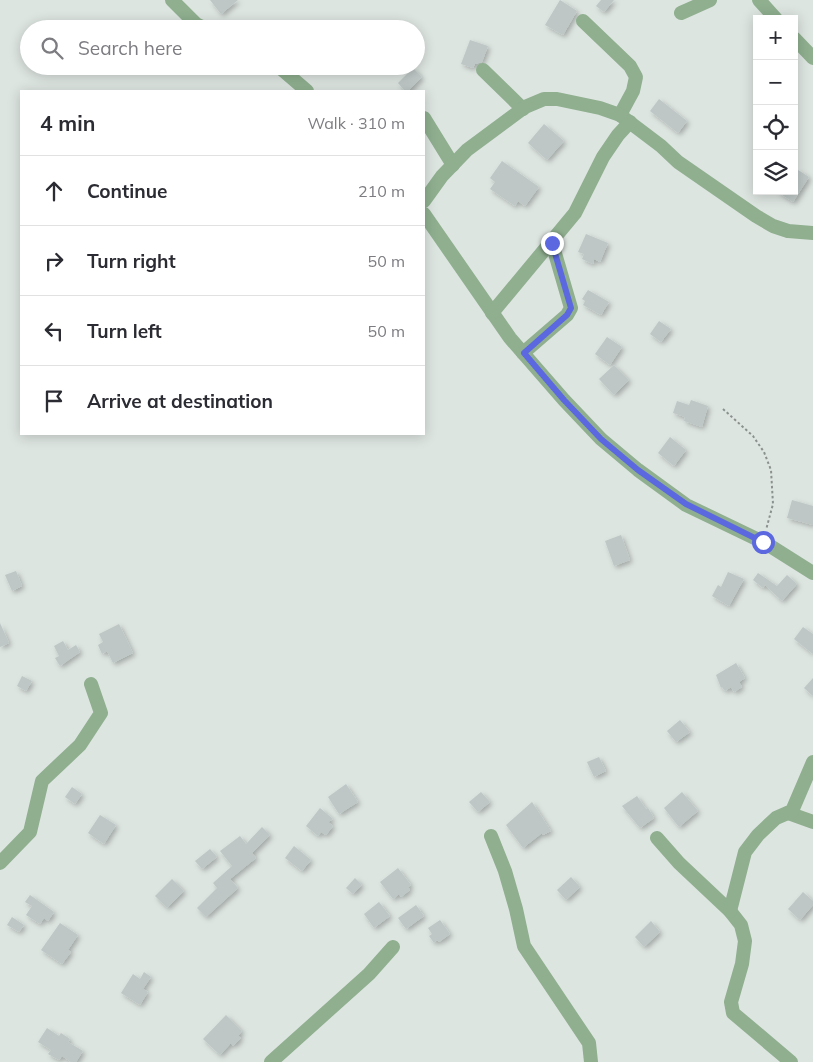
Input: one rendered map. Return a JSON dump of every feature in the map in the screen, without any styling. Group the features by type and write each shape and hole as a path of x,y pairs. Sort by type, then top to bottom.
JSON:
{"street":[{"path":"172,0 192,20"},
{"path":"681,13 710,0"},
{"path":"759,0 772,15"},
{"path":"492,313 575,213 603,156 618,135 625,119 636,76 630,66 583,21"},
{"path":"798,42 813,58"},
{"path":"483,70 523,109"},
{"path":"288,75 306,90"},
{"path":"425,200 442,176 467,150 523,109 544,99 557,99 600,108 625,119 678,162 756,216 773,226 788,231 813,233"},
{"path":"425,120 453,165"},
{"path":"425,215 492,313 564,400 601,439 638,470 686,504 763,542 813,573"},
{"path":"524,353 567,315 571,308 552,243"},
{"path":"0,863 30,832 42,781 80,745 100,713 91,684"},
{"path":"730,911 745,852 758,835 776,818 792,811 813,762"},
{"path":"788,812 813,822"},
{"path":"491,836 516,909 524,946 589,1043 591,1062"},
{"path":"658,838 679,863 730,911 740,925 745,941 742,964 731,1002 733,1013 791,1062"},
{"path":"271,1062 369,974 393,947"}],"path":[{"path":"722,410 753,436 764,452 771,470 773,504 763,542"}],"building":[{"path":"210,0 238,0 221,14"},
{"path":"560,0 577,11 563,35 545,25"},
{"path":"601,0 614,0 604,12 596,6"},
{"path":"470,40 488,46 482,62 475,64 473,68 461,64"},
{"path":"406,75 420,75 422,77 409,90 404,90 398,83"},
{"path":"659,99 687,121 678,133 650,111"},
{"path":"544,124 564,141 547,160 528,143"},
{"path":"502,161 539,187 525,206 518,201 515,206 490,189 495,182 490,178"},
{"path":"798,170 809,177 798,194"},
{"path":"782,195 797,195 793,202"},
{"path":"586,234 608,243 600,262 594,259 593,264 582,259 584,254 578,252"},
{"path":"588,290 609,302 601,315 583,305 585,301 582,299"},
{"path":"659,321 671,329 661,342 650,334"},
{"path":"607,337 622,347 610,365 595,354"},
{"path":"614,365 629,380 614,395 599,379"},
{"path":"691,400 708,406 702,427 684,421 685,417 673,413 677,401 689,405"},
{"path":"670,437 686,450 674,466 658,453"},
{"path":"792,500 813,506 813,525 787,518"},
{"path":"621,535 630,560 614,566 605,541"},
{"path":"16,571 22,586 12,591 5,575"},
{"path":"728,572 744,579 729,606 712,596 718,585 721,587"},
{"path":"758,573 777,586 787,575 797,584 782,601 765,585 763,588 753,580"},
{"path":"0,623 9,643 0,647"},
{"path":"119,624 133,653 113,663 107,651 102,654 98,645 103,642 99,634"},
{"path":"803,627 813,634 813,654 794,639"},
{"path":"63,641 68,650 76,645 80,652 60,666 55,658 59,656 54,646"},
{"path":"736,663 745,678 739,682 742,687 734,692 731,687 725,691 721,688 716,675"},
{"path":"22,676 32,681 26,691 17,686"},
{"path":"813,678 813,696 804,688"},
{"path":"680,720 690,732 676,742 667,731"},
{"path":"599,757 606,771 594,777 587,762"},
{"path":"346,784 358,802 339,814 328,797"},
{"path":"72,787 82,794 75,804 65,797"},
{"path":"481,792 490,802 478,812 469,802"},
{"path":"682,792 698,811 679,827 664,808"},
{"path":"637,796 654,818 640,828 622,806"},
{"path":"532,802 551,831 543,835 542,833 523,848 506,825"},
{"path":"320,808 333,819 328,822 333,826 326,835 321,832 318,836 306,826"},
{"path":"100,815 116,825 104,844 88,833"},
{"path":"262,827 270,835 252,853 256,858 230,879 238,888 206,917 197,908 217,888 213,883 232,866 220,851 240,836 246,844"},
{"path":"294,846 311,860 302,871 285,858"},
{"path":"210,849 217,857 202,869 195,861"},
{"path":"398,868 411,885 408,887 410,890 401,897 399,894 393,899 380,882"},
{"path":"571,877 580,887 566,900 557,890"},
{"path":"355,878 362,885 353,894 346,888"},
{"path":"172,879 184,891 167,908 155,896"},
{"path":"803,892 813,901 813,905 800,920 788,909"},
{"path":"30,895 54,912 48,921 44,918 40,924 26,915 32,906 25,902"},
{"path":"379,902 390,916 374,928 364,914"},
{"path":"416,905 424,916 406,929 398,918"},
{"path":"12,917 24,925 19,932 7,925"},
{"path":"440,920 450,934 439,942 437,940 434,943 429,936 432,934 428,928"},
{"path":"651,921 660,932 644,947 635,937"},
{"path":"60,923 78,935 68,950 71,952 62,964 41,950"},
{"path":"144,972 151,977 143,989 148,992 140,1005 121,993 133,974 140,979"},
{"path":"226,1015 242,1031 238,1036 241,1038 233,1046 231,1043 220,1055 203,1039"},
{"path":"47,1028 59,1036 61,1033 70,1039 68,1042 83,1051 76,1062 71,1062 62,1056 59,1060 48,1054 51,1050 38,1042"}],"route":[{"path":"552,243 571,308 567,315 524,353 564,400 601,439 638,470 686,504 763,542"}]}
